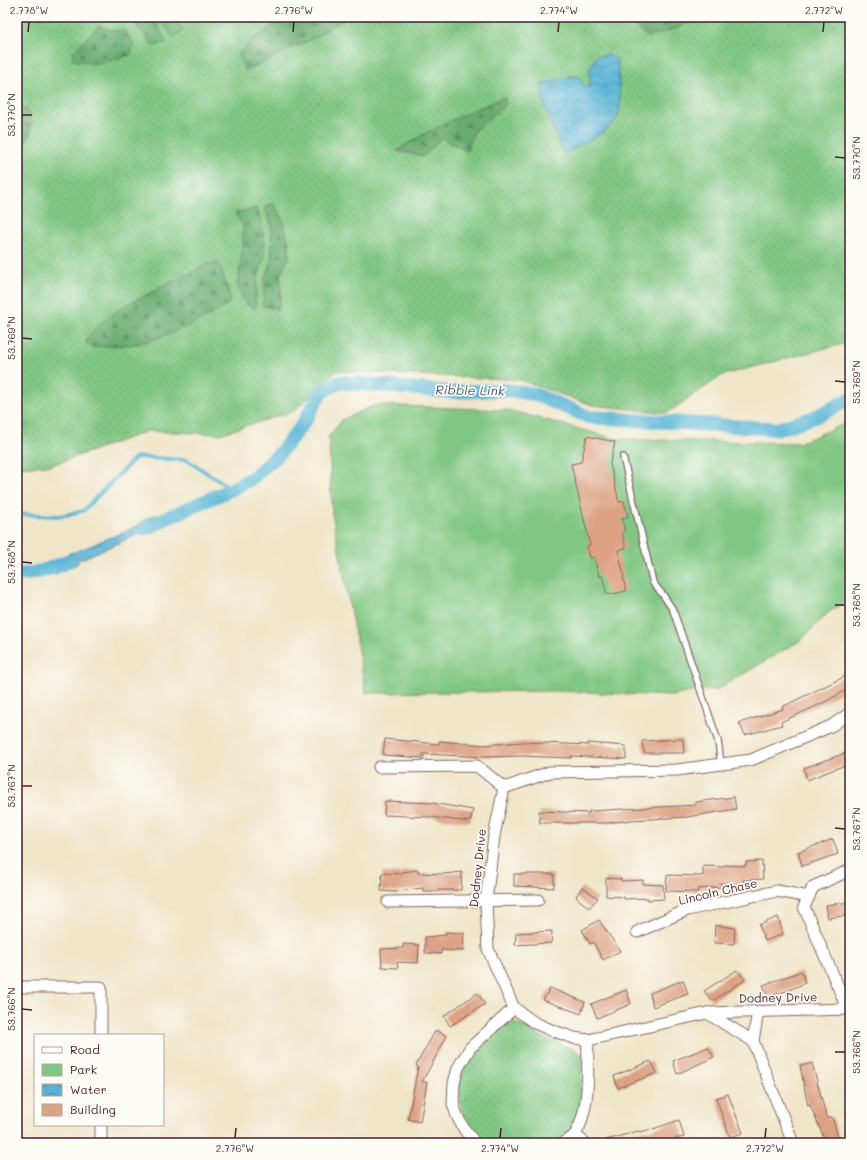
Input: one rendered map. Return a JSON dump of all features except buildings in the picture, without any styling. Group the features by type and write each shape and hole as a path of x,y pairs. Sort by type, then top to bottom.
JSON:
{"street":[{"path":"379,767 477,766 504,788 550,772 677,770 751,760 831,726 850,713"},
{"name":"Dodney Drive","path":"504,788 494,836 486,901 488,949 514,1008 535,1023 574,1038 588,1040 708,1013 849,1010"},
{"path":"849,1010 804,907 813,887 850,870"},
{"name":"Lincoln Chase","path":"637,932 687,910 776,892 809,896"},
{"path":"388,902 538,900"},
{"path":"17,987 101,987 101,1034"},
{"path":"475,1143 464,1129 453,1104 454,1083 458,1068 470,1048 514,1008"},
{"path":"758,1011 753,1040 793,1143"},
{"path":"708,1013 753,1040"},
{"path":"564,1143 575,1134 585,1110 588,1040"},
{"path":"101,1126 102,1143"},
{"path":"575,1134 585,1143"}],"lane":[{"path":"623,457 653,583 673,610 718,741 722,764"}],"green space":[{"path":"17,17 850,17 850,342 723,375 667,413 592,405 520,380 337,371 294,411 220,434 148,431 52,465 17,467"},
{"path":"140,17 153,17 166,42 154,46 135,24"},
{"path":"162,17 172,17 183,30 174,39 165,24"},
{"path":"286,17 347,17 316,37 245,71 239,54 254,38"},
{"path":"636,17 698,17 680,27 649,37 627,21"},
{"path":"99,26 114,31 124,30 134,44 130,55 99,64 72,60 73,52"},
{"path":"504,97 506,104 474,131 467,151 441,138 424,156 397,151 436,128"},
{"path":"17,102 29,113 32,123 28,138 25,143 17,149"},
{"path":"273,203 282,217 289,244 289,258 280,274 281,292 278,309 263,306 265,279 272,258 271,223 264,207"},
{"path":"257,208 263,233 264,257 257,280 255,308 245,304 237,284 241,263 243,225 235,213"},
{"path":"212,263 218,263 220,266 229,294 230,301 221,309 186,327 145,342 130,345 92,347 88,346 86,343 87,339 98,325 122,307"},
{"path":"375,405 509,410 617,439 799,443 850,421 850,600 829,612 801,640 716,690 700,690 672,696 556,691 366,693 332,513 329,436 342,420"},
{"path":"511,1022 520,1024 536,1034 575,1050 583,1055 580,1111 568,1134 556,1143 486,1143 472,1133 462,1112 459,1097 460,1082 467,1059 482,1042 501,1027"}],"water":[{"path":"608,54 617,60 620,107 617,118 601,134 564,154 544,105 542,85 561,78 576,76 580,77 584,86 589,87 589,71 596,57"},
{"path":"158,514 164,527 149,534 144,532 79,560 77,564 54,575 48,563 140,525 143,520"}],"waterway":[{"name":"Ribble Link","path":"144,528 232,489 252,478 279,454 303,424 321,392 340,382 451,392 507,390 534,394 589,417 778,429 815,417 850,399"},
{"path":"17,514 60,516 83,511 136,457 187,460 232,489"},
{"name":"Ribble Link","path":"17,575 43,571 68,561"}]}
